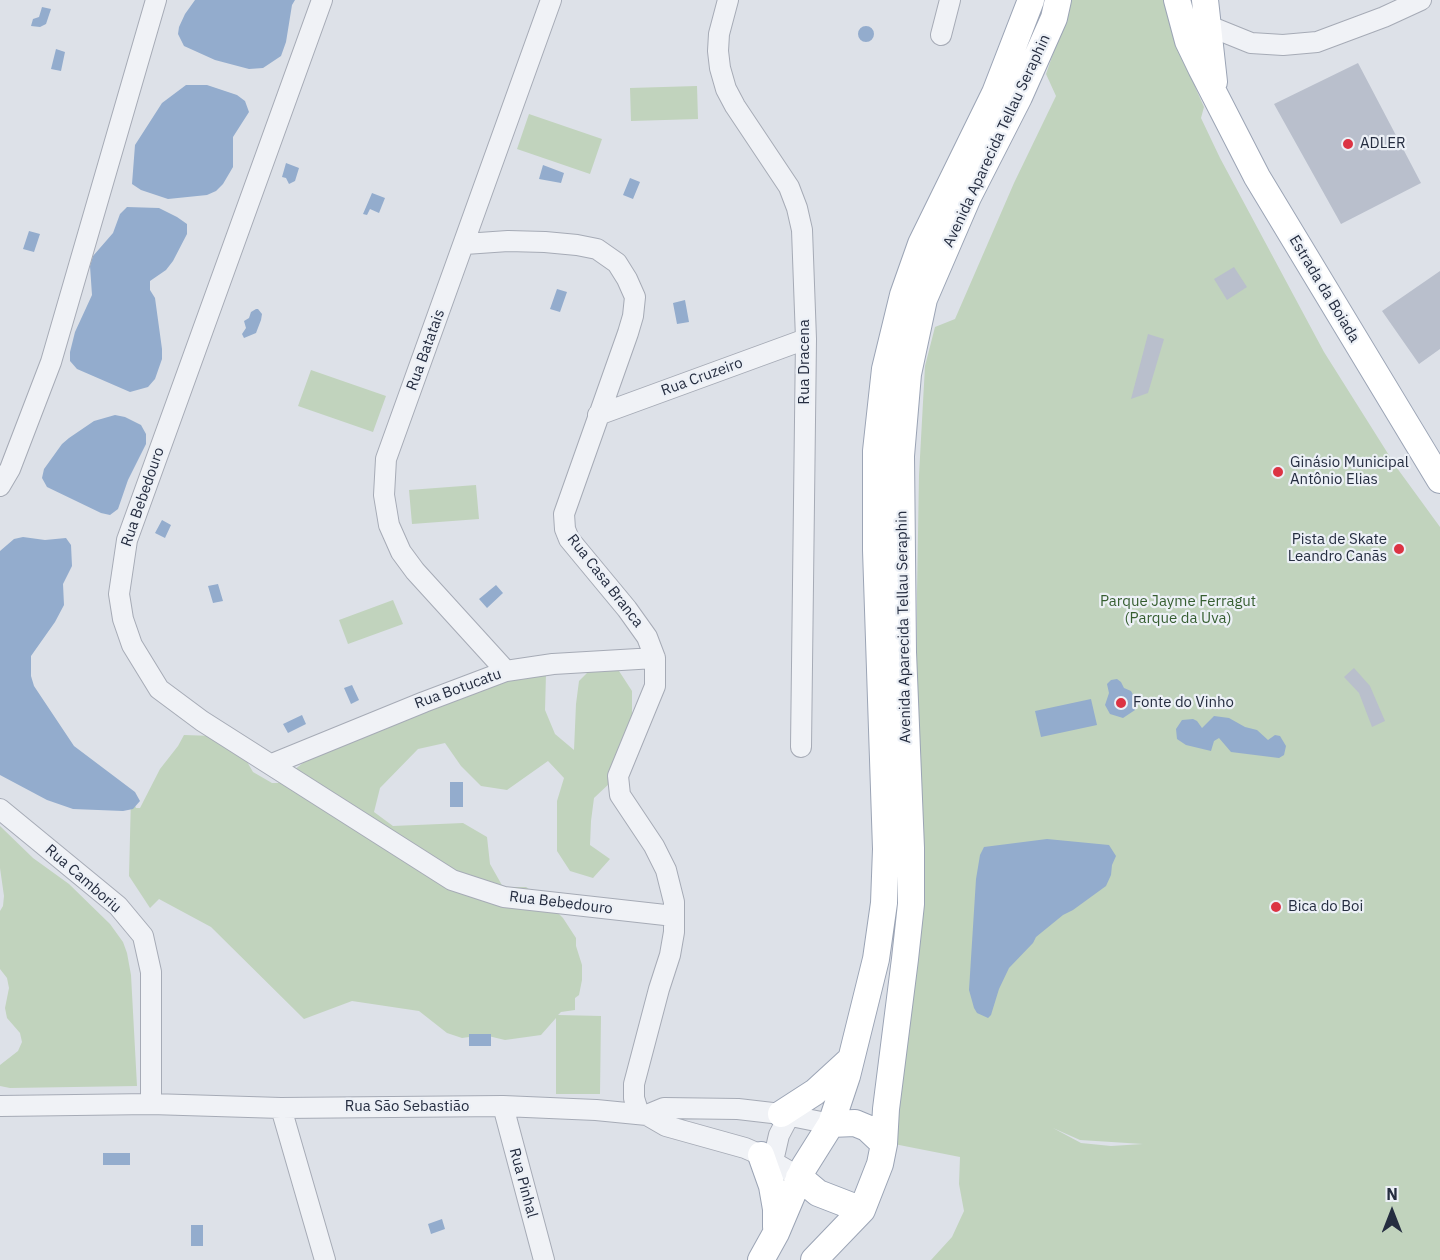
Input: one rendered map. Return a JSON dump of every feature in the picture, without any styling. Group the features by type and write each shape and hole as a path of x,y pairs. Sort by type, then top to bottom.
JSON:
{"main road":[{"name":"Avenida Aparecida Tellau Seraphin","path":"761,1260 776,1233 799,1177 821,1137 831,1124 852,1058 876,959 884,903 886,849 876,550 876,451 885,369 903,295 921,244 995,93 1031,0"},
{"name":"Avenida Aparecida Tellau Seraphin","path":"814,1260 862,1210 880,1164 911,904 903,652 901,456 908,374 924,299 968,197 1019,97 1054,18 1058,0"},
{"path":"1205,0 1215,94"},
{"name":"Estrada da Boiada","path":"1178,4 1188,41 1257,177 1440,480"},
{"path":"785,1115 815,1092 852,1058"},
{"path":"831,1124 855,1123 867,1128 884,1144"},
{"path":"767,1158 776,1209 776,1233"},
{"path":"799,1177 818,1193 862,1210"}],"street":[{"path":"0,486 10,469 51,362 156,0"},
{"name":"Rua Bebedouro","path":"322,0 127,540 121,567 119,594 123,619 132,645 159,689 202,721 452,880 504,897 674,916"},
{"name":"Rua Batatais","path":"507,671 415,571 401,552 390,525 384,495 386,459 551,0"},
{"name":"Rua Dracena","path":"728,0 719,34 720,68 726,89 789,187 802,230 806,339 801,747"},
{"path":"941,35 950,0"},
{"path":"1178,4 1209,26 1251,43 1283,45 1317,42 1384,17 1420,0"},
{"name":"Rua Casa Branca","path":"465,244 508,241 578,245 597,249 617,263 635,297 633,316 564,514 565,529 569,539 627,609 647,637 656,658 656,686 618,776 620,795 654,846 666,870 674,902 674,932 670,955 634,1084 634,1098 643,1115"},
{"name":"Rua Cruzeiro","path":"598,415 806,339"},
{"name":"Rua Botucatu","path":"272,764 507,671 553,664 656,658"},
{"name":"Rua Camboriu","path":"0,809 118,906 142,936 151,972 152,1104"},
{"name":"Rua São Sebastião","path":"0,1106 152,1104 281,1108 503,1106 596,1110 643,1115 666,1126 734,1144 767,1158 799,1177"},
{"name":"Rua Pinhal","path":"503,1106 544,1260"},
{"path":"281,1108 325,1260"},
{"path":"643,1115 664,1108 738,1109 831,1124"},
{"path":"767,1158 779,1135 785,1115"}],"green space":[{"name":"Parque Jayme Ferragut (Parque da Uva)","path":"1069,0 1165,0 1204,107 1201,118 1220,158 1324,352 1397,468 1440,527 1440,1260 931,1260 952,1237 964,1211 959,1184 960,1157 889,1143 917,730 919,475 925,366 935,327 955,319 1014,183 1056,96 1046,74","holes":["1053,1128 1080,1140 1143,1144 1111,1146 1081,1143"]},
{"path":"697,86 698,119 631,121 630,88"},
{"path":"529,114 602,139 590,174 517,149"},
{"path":"311,370 386,396 373,432 298,406"},
{"path":"476,485 479,519 412,524 409,490"},
{"path":"393,600 403,624 348,644 339,620"},
{"path":"596,664 619,671 632,691 632,738 611,782 594,798 590,845 610,859 593,878 570,871 557,851 557,801 564,778 548,761 507,790 481,786 461,766 445,743 418,749 380,788 374,812 393,826 463,823 487,837 490,864 503,887 526,887 546,901 563,918 576,938 582,965 582,980 579,995 575,998 575,1010 561,1012 558,1015 601,1016 600,1094 556,1094 556,1018 541,1035 505,1040 484,1035 462,1038 447,1033 419,1011 352,1001 304,1019 211,927 159,899 150,908 129,876 131,797 136,808 140,808 160,769 184,735 214,736 246,760 253,772 272,783 278,783 314,754 507,679 546,674 545,710 555,734 574,750 579,681"},
{"path":"0,826 33,858 69,884 110,924 123,942 131,975 137,1086 10,1088 0,1086 0,1065 18,1051 22,1042 20,1033 7,1018 5,1008 9,988 7,978 0,969 0,911 4,896 0,868"}],"water":[{"path":"195,0 295,0 281,56 263,68 249,69 215,60 184,46 178,34 179,27"},
{"path":"42,7 51,9 46,24 40,27 31,26 33,19 39,17"},
{"path":"866,26 872,28 874,34 872,40 866,42 860,40 858,34 860,28"},
{"path":"56,49 65,52 61,71 51,69"},
{"path":"186,85 207,85 237,95 245,101 249,112 233,137 233,167 223,184 216,191 207,195 168,199 141,190 132,184 135,145 162,103"},
{"path":"286,163 299,168 295,181 289,184 286,178 282,177"},
{"path":"543,165 564,173 561,183 539,179"},
{"path":"630,178 640,182 633,199 623,195"},
{"path":"372,193 385,198 379,213 370,209 367,215 363,214"},
{"path":"127,207 159,208 187,224 187,234 173,261 166,270 150,281 150,290 155,298 162,359 155,379 148,387 130,392 77,369 70,361 75,332 92,295 90,266 93,256 113,233 120,214"},
{"path":"29,231 40,234 34,252 23,249"},
{"path":"557,289 567,292 560,312 550,309"},
{"path":"685,300 689,322 677,324 673,303"},
{"path":"256,309 262,314 256,333 244,338 242,334 246,328 244,321"},
{"path":"115,415 141,425 146,434 146,444 128,480 118,509 110,515 101,513 47,487 42,478 44,469 62,444 94,421"},
{"path":"162,520 171,525 165,538 155,533"},
{"path":"23,537 45,540 66,538 71,545 72,566 63,584 64,605 31,656 31,676 34,686 74,746 135,792 140,801 133,809 123,811 73,809 47,800 0,775 0,551 14,539"},
{"path":"218,584 223,601 213,603 208,586"},
{"path":"496,585 503,593 487,608 479,599"},
{"name":"Fonte do Vinho","path":"1117,679 1124,688 1131,691 1136,700 1135,710 1123,718 1110,714 1105,705 1109,693 1107,684"},
{"path":"352,685 359,700 351,704 344,688"},
{"path":"1091,699 1097,725 1041,737 1035,711"},
{"path":"302,715 306,724 288,733 283,724"},
{"path":"1214,716 1229,718 1245,727 1257,730 1268,740 1275,735 1280,736 1286,746 1284,755 1279,758 1231,752 1219,738 1214,741 1211,751 1186,745 1177,739 1176,729 1182,720 1193,719 1202,728"},
{"path":"450,782 463,782 463,807 450,807"},
{"path":"1047,839 1109,845 1116,856 1111,875 1106,886 1063,915 1036,937 1009,968 988,1018 977,1013 969,990 976,879 980,855 984,847"},
{"path":"469,1034 491,1034 491,1046 469,1046"},
{"path":"103,1153 130,1153 130,1165 103,1165"},
{"path":"442,1219 445,1229 431,1234 428,1224"},
{"path":"191,1225 203,1225 203,1246 191,1246"}],"building":[{"name":"ADLER","path":"1358,63 1421,183 1341,224 1274,104"},
{"path":"1234,267 1247,287 1227,300 1214,279"},
{"path":"1440,271 1440,349 1419,364 1382,311"},
{"path":"1148,334 1164,339 1148,393 1131,399"},
{"path":"1354,668 1370,686 1385,721 1372,727 1359,693 1344,677"}],"place":[{"name":"ADLER","path":"1348,144"},
{"name":"Ginásio Municipal Antônio Elias","path":"1278,472"},
{"name":"Pista de Skate Leandro Canãs","path":"1399,549"},
{"name":"Fonte do Vinho","path":"1121,703"},
{"name":"Bica do Boi","path":"1276,907"}]}
